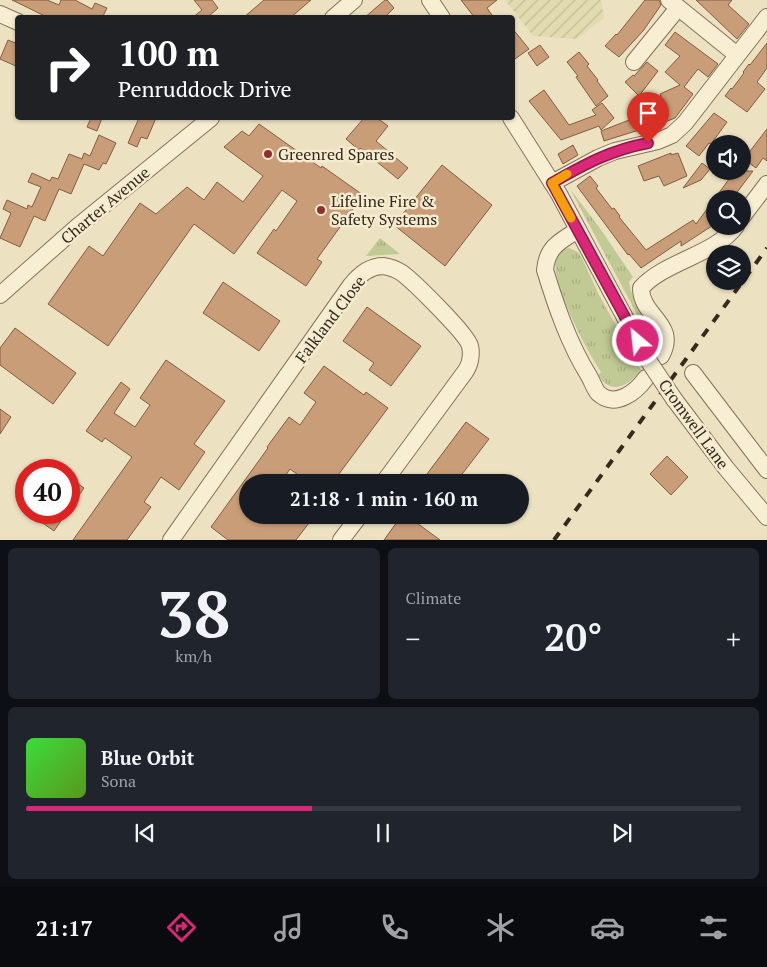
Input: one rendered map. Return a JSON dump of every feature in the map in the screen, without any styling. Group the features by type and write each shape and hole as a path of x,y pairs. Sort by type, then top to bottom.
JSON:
{"street":[{"path":"336,15 354,0"},
{"path":"430,0 440,15"},
{"path":"634,62 674,4 737,55"},
{"path":"0,14 15,21"},
{"path":"552,183 615,151 658,141 672,135 685,124 767,17"},
{"name":"Charter Avenue","path":"0,295 77,227 206,120"},
{"name":"Cromwell Lane","path":"512,120 552,183 654,357 674,399 699,434 767,517"},
{"path":"751,205 767,184"},
{"path":"578,230 553,247 546,258 545,270 570,340 598,393 610,399 623,398 633,393 646,378"},
{"path":"654,357 667,346 667,339 665,331 641,297 640,288 655,275 726,235"},
{"name":"Falkland Close","path":"171,540 351,285 366,271 383,266 395,269 401,273 424,294 460,330 468,341 470,352 470,362 465,372 390,474"},
{"path":"693,373 767,470"},
{"path":"342,540 354,524"}],"shaded area":[{"path":"505,0 601,0 604,18 577,39 533,36"}],"green space":[{"path":"570,189 633,277 629,282 631,291 637,305 658,334 658,350 639,318"},
{"path":"380,238 400,254 366,256"},
{"path":"569,248 578,252 582,258 599,295 641,370 631,380 620,386 614,387 609,385 598,375 601,372 578,332 563,297 555,267 556,255"}],"building":[{"path":"12,0 47,0 59,5 61,0 75,0 92,9 95,3 107,8 104,15 43,15"},
{"path":"194,0 212,0 218,8 210,15 196,15 202,10"},
{"path":"264,0 311,0 294,15 246,15"},
{"path":"385,0 394,8 387,15 368,15"},
{"path":"461,0 497,0 487,8 492,15 473,15"},
{"path":"645,0 659,0 661,5 643,31 619,57 605,46 617,35"},
{"path":"696,0 732,0 728,5 749,24 737,39"},
{"path":"515,32 529,49 515,59"},
{"path":"675,32 718,64 708,77 698,69 684,87 693,94 675,118 640,132 639,130 604,141 601,131 665,106 660,94 680,85 665,72 680,56 665,45"},
{"path":"8,40 15,43 15,66 0,59"},
{"path":"767,43 767,68 757,82 765,89 747,112 725,96"},
{"path":"540,45 549,57 537,66 528,53"},
{"path":"579,52 589,64 587,66 608,96 596,106 567,62"},
{"path":"647,62 658,71 639,96 625,82 634,76"},
{"path":"544,90 569,125 596,115 592,110 602,103 614,118 601,130 599,126 561,140 529,101"},
{"path":"714,113 727,122 718,135 706,135 706,147 699,156 686,146"},
{"path":"90,120 101,120 97,131 87,127"},
{"path":"138,120 155,120 147,139 141,137 137,147 128,143"},
{"path":"362,120 380,120 388,126 376,141 408,168 398,179 346,139"},
{"path":"259,124 363,195 317,259 322,262 306,286 257,253 274,229 276,231 297,201 282,190 234,254 194,224 108,346 48,304 89,246 103,256 140,203 156,214 187,187 204,200 217,182 243,202 263,176 224,147 242,131 249,136"},
{"path":"767,129 767,161 763,158 756,168 751,164 751,150"},
{"path":"99,135 116,143 106,164 103,163 99,170 84,164 71,194 59,189 45,221 34,216 20,247 0,238 11,213 3,209 7,200 27,209 28,205 32,207 41,187 28,182 32,173 50,181 52,177 58,179 69,154 82,159 84,153 90,156"},
{"path":"573,145 578,155 563,164 558,154"},
{"path":"671,153 671,155 678,153 687,176 664,186 659,176 644,181 638,166"},
{"path":"702,163 706,166 706,174 701,180 683,188"},
{"path":"442,165 492,205 445,266 394,225"},
{"path":"590,176 598,186 596,188 646,250 693,220 696,224 706,210 706,230 681,246 681,241 641,268 628,255 577,186"},
{"path":"728,180 746,180 739,190 721,190"},
{"path":"223,282 280,321 259,351 203,313"},
{"path":"367,307 421,346 391,386 369,370 374,363 343,341"},
{"path":"15,328 76,373 53,404 0,365 0,348"},
{"path":"166,360 225,401 194,444 205,452 179,490 161,477 144,502 151,507 127,540 73,540 132,457 105,438 102,442 86,431 121,382 130,389 114,413 135,427 150,405 140,398"},
{"path":"324,366 364,395 366,392 388,408 339,474 297,474 290,469 287,474 249,474 289,417 300,425 316,402 304,393"},
{"path":"0,409 11,417 0,434"},
{"path":"466,422 489,439 462,474 427,474"},
{"path":"667,456 688,477 671,495 650,474"},
{"path":"80,485 84,488 80,494"},
{"path":"239,488 239,524 308,524 296,540 228,540 211,527"},
{"path":"44,524 59,524 54,531"},
{"path":"396,524 418,524 440,540 384,540"}],"railway":[{"path":"554,540 767,248"}],"slow traffic":[{"path":"567,174 552,183 571,218"}],"place":[{"name":"Greenred Spares","path":"268,154"},
{"name":"Lifeline Fire & Safety Systems","path":"321,210"}],"route":[{"path":"638,341 552,183 598,158 615,151 648,143"}]}
